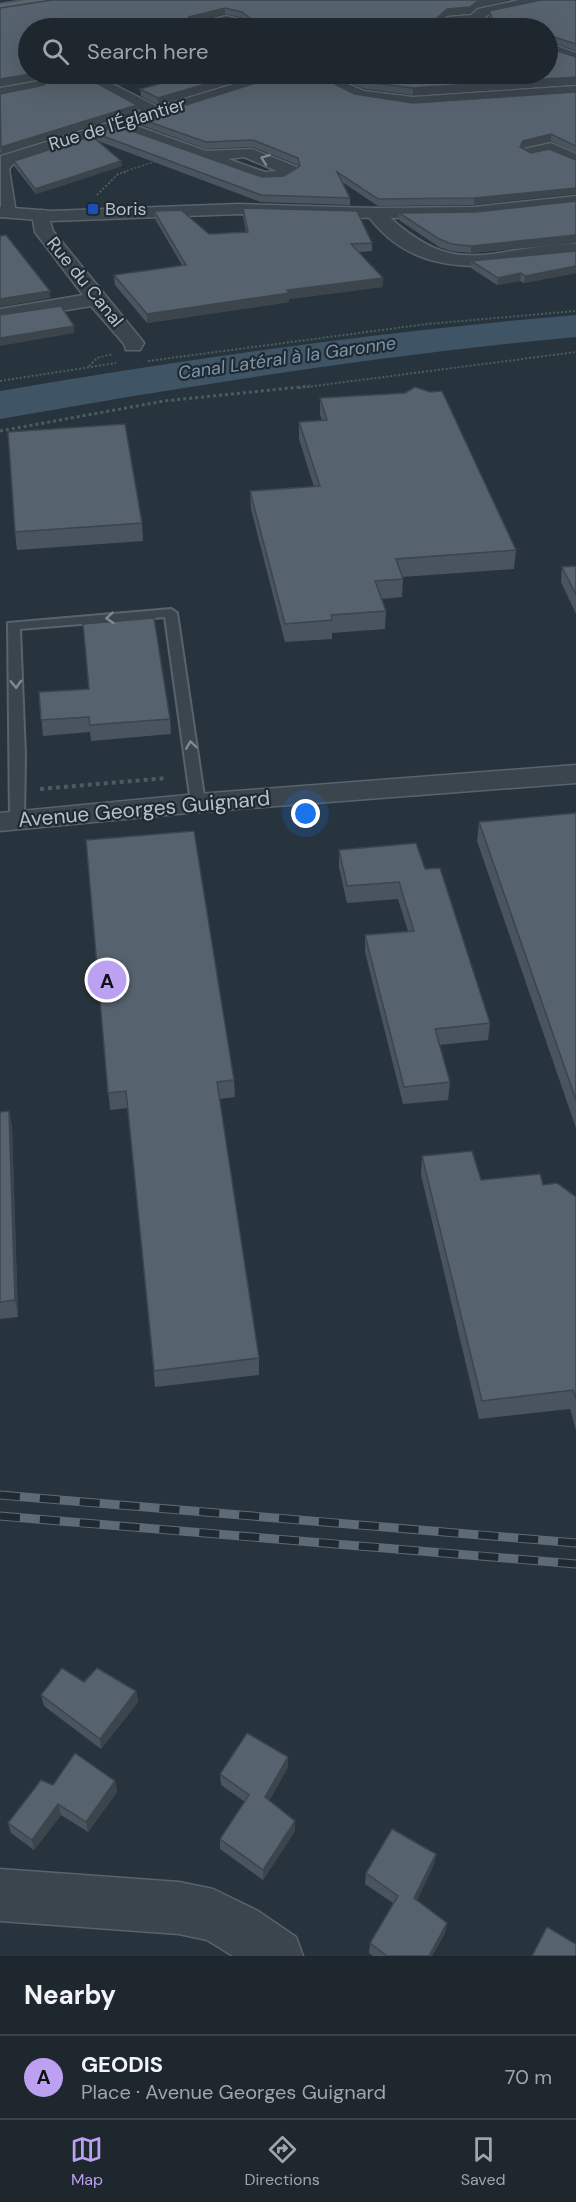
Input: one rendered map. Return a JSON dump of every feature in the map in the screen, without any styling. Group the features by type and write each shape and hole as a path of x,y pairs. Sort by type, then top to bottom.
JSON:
{"main road":[{"path":"0,8 52,0"}],"street":[{"path":"489,18 538,0"},
{"path":"465,4 478,18"},
{"path":"558,50 576,58"},
{"path":"558,66 576,68"},
{"path":"102,84 156,112"},
{"name":"Rue de l'Églantier","path":"4,213 0,168 4,159 248,84"},
{"path":"338,84 361,94 413,102 575,91"},
{"path":"0,93 39,86"},
{"path":"116,124 197,153"},
{"path":"530,153 550,148 576,160"},
{"path":"4,213 41,215 239,209 375,213 474,212 576,201"},
{"path":"375,213 391,230 416,250 436,259 456,261 576,250"},
{"name":"Rue du Canal","path":"41,215 44,232 96,299 134,343 130,354"},
{"path":"0,315 96,299"},
{"name":"Avenue Georges Guignard","path":"9,821 198,803 576,774"},
{"path":"0,1895 179,1908 213,1915 240,1929 277,1956"}],"lane":[{"path":"9,821 18,755 14,626 171,613 198,803"}],"path":[{"path":"88,214 89,206 94,199 118,174 197,153"},
{"path":"148,361 427,324 576,311"},
{"path":"0,431 164,401 260,393 576,352"},
{"path":"0,381 130,354"}],"water":[{"name":"Canal Latéral à la Garonne","path":"576,315 576,337 287,372 0,419 0,391 143,367 287,347 431,329"}],"building":[{"path":"52,0 482,0 470,7 447,9 437,18 250,18 242,12 225,8 188,18 18,18 18,76 0,79 0,8"},
{"path":"541,0 576,0 576,44 558,38 558,18 492,18 489,11"},
{"path":"558,51 576,57 576,77 558,78"},
{"path":"98,84 137,105 1,147 0,94 44,85"},
{"path":"159,84 206,84 158,98 140,89"},
{"path":"253,84 334,84 355,94 413,103 576,92 576,146 551,134 523,141 520,147 531,153 549,149 576,160 576,188 474,198 378,199 337,172 350,198 261,195 95,133 118,126 262,177 284,176 300,166 298,158 253,140 206,142 141,119"},
{"path":"381,84 472,84 413,88"},
{"path":"92,136 121,161 35,189 14,161"},
{"path":"576,201 576,235 471,246 452,244 439,239 399,213 475,212"},
{"path":"243,208 357,211 372,243 351,244 383,278 287,290 289,293 147,314 114,275 186,265 154,211 181,210 209,234 248,232"},
{"path":"6,235 50,291 0,299 0,236"},
{"path":"576,251 576,266 525,276 521,273 498,278 471,261"},
{"path":"61,306 74,326 0,338 0,315"},
{"path":"415,387 430,392 442,391 516,550 396,559 403,579 375,581 386,611 331,615 332,620 285,624 250,491 320,486 299,422 327,420 320,398 405,393"},
{"path":"125,424 142,523 15,532 8,432"},
{"path":"576,566 576,595 562,567"},
{"path":"154,618 170,719 90,725 89,717 41,720 39,692 89,689 83,624"},
{"path":"576,813 576,1100 479,822"},
{"path":"194,831 234,1080 217,1082 259,1358 154,1371 126,1091 108,1093 86,840"},
{"path":"416,843 425,869 440,868 490,1023 435,1029 450,1082 404,1087 365,935 414,931 399,882 347,886 339,850"},
{"path":"9,1111 15,1300 0,1302 0,1112"},
{"path":"472,1151 481,1180 540,1174 543,1185 557,1183 576,1197 576,1399 573,1390 482,1401 422,1156"},
{"path":"62,1668 84,1682 97,1668 136,1691 100,1739 41,1695"},
{"path":"247,1733 288,1757 265,1797 295,1821 263,1870 220,1839 249,1795 220,1774"},
{"path":"75,1753 115,1781 86,1822 58,1804 32,1840 8,1823 41,1780 53,1785"},
{"path":"392,1829 436,1854 414,1898 447,1923 429,1956 387,1956 370,1943 398,1896 366,1873"},
{"path":"547,1927 576,1944 576,1956 532,1956"}],"railway":[{"path":"0,1495 576,1543"},
{"path":"0,1516 576,1564"}],"place":[{"name":"Boris","path":"93,209"},
{"name":"GEODIS","path":"107,980"}]}
